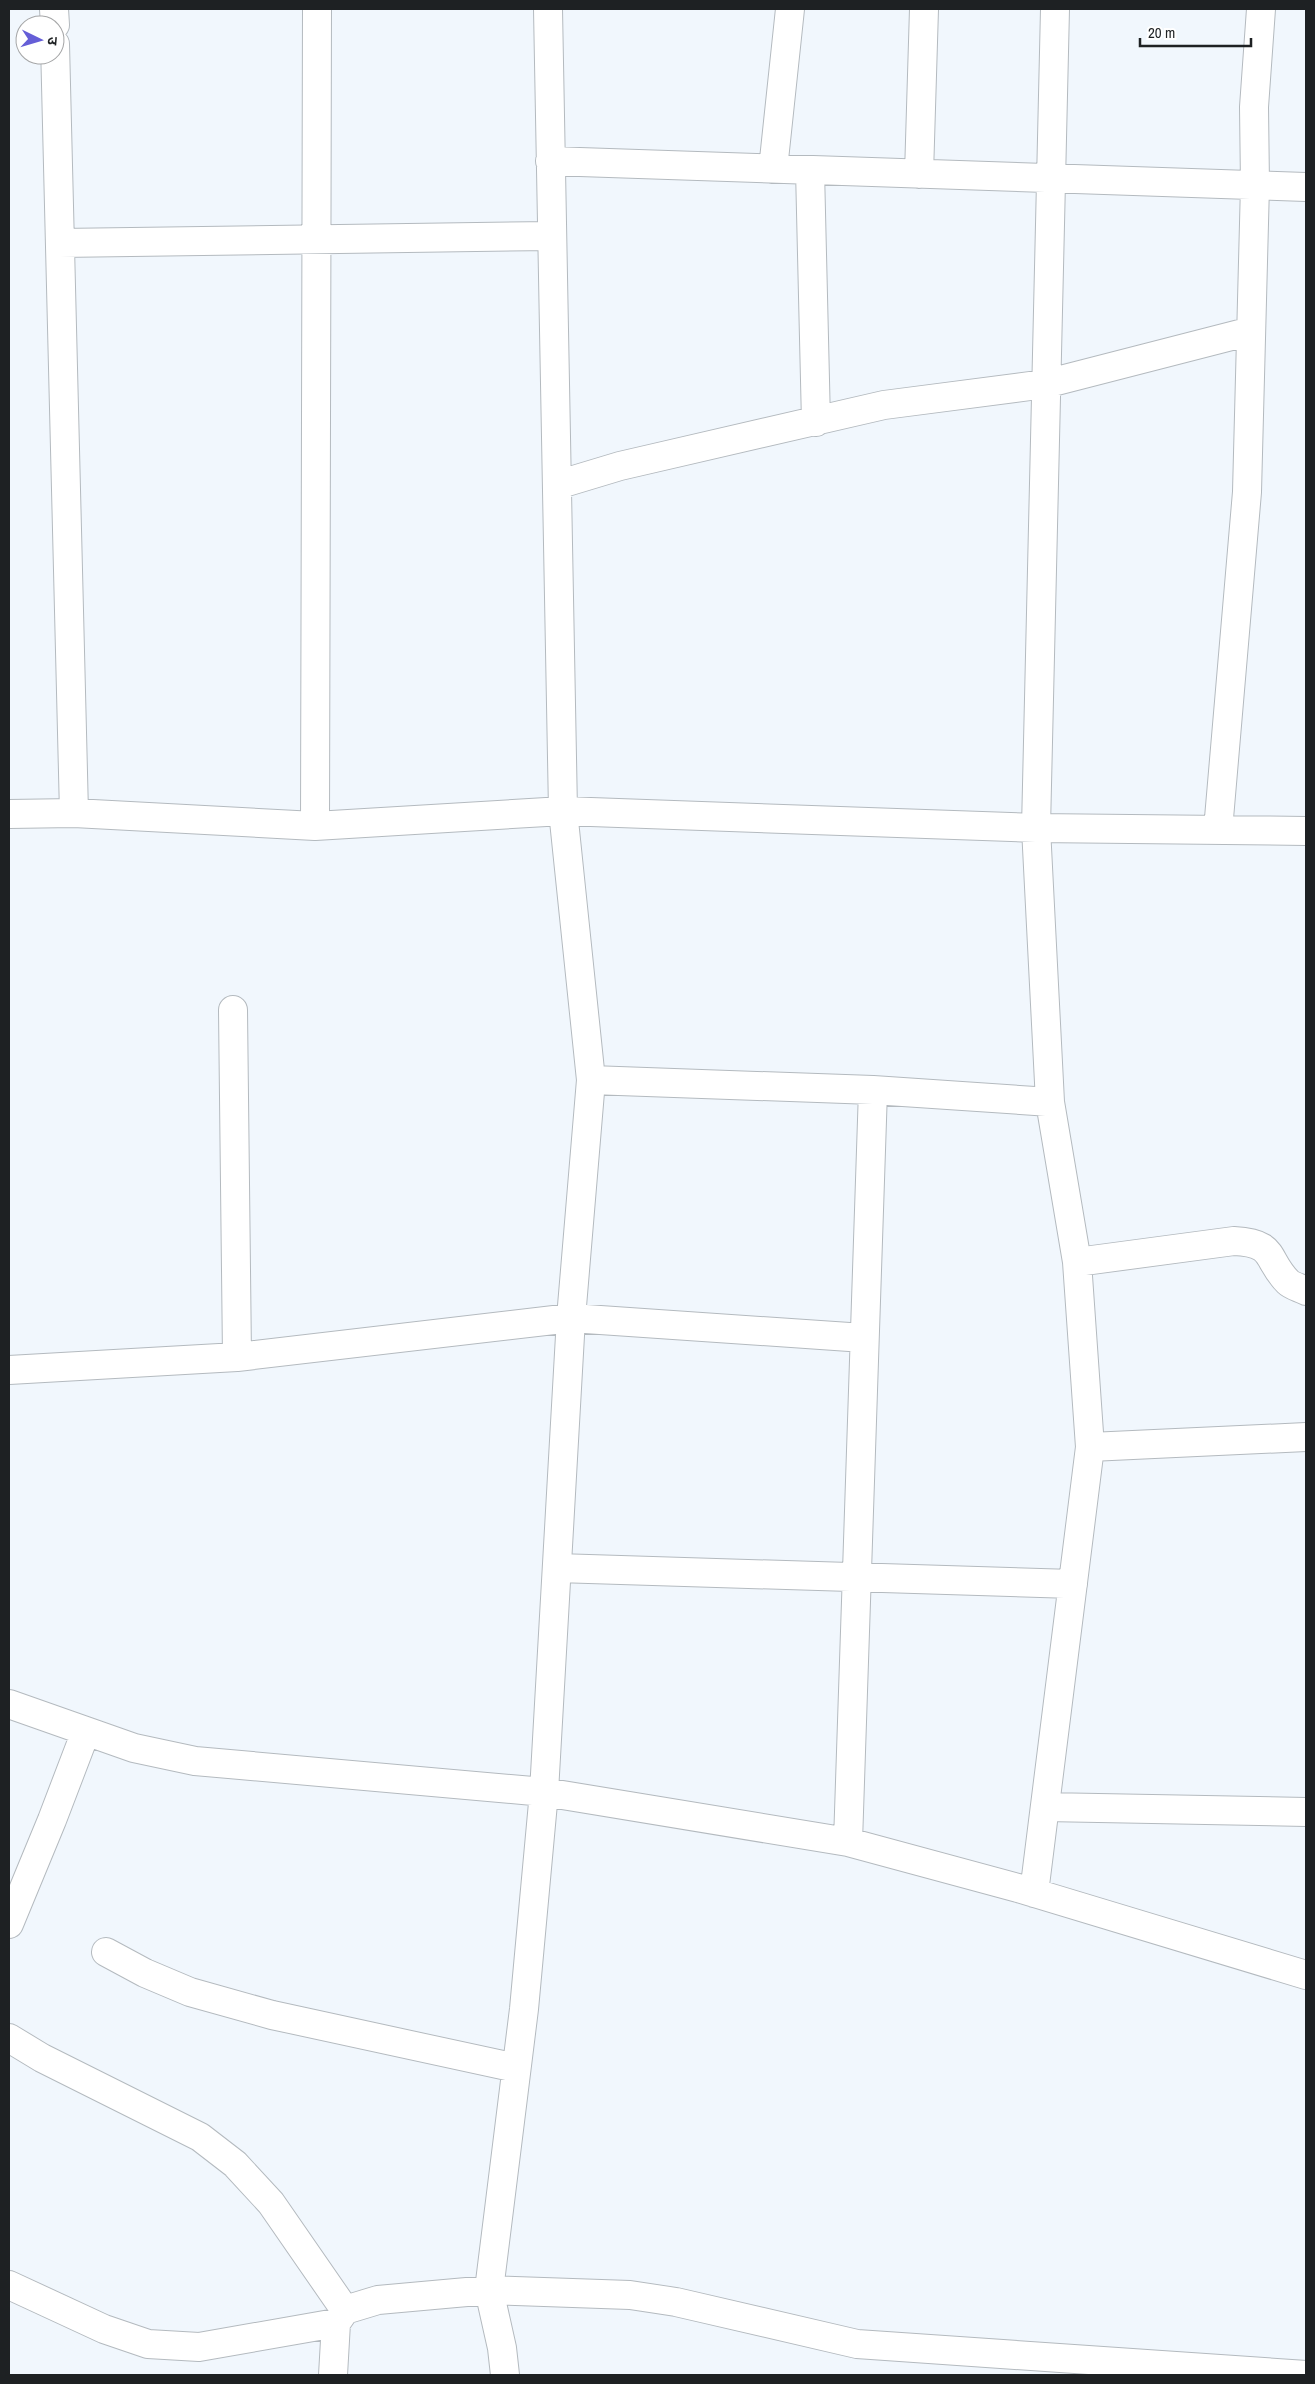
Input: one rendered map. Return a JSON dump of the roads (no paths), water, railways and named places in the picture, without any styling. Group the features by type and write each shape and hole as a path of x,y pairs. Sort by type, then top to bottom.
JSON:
{"street":[{"path":"315,826 317,9"},
{"path":"505,2375 502,2348 489,2290 516,2068 544,1792 571,1318 591,1080 564,811 551,236 548,9"},
{"path":"774,169 790,9"},
{"path":"919,174 924,9"},
{"path":"1034,1892 1090,1448 1077,1262 1050,1102 1036,828 1055,9"},
{"path":"1218,830 1247,492 1255,185 1254,107 1262,9"},
{"path":"56,65 74,813"},
{"path":"550,161 1306,187"},
{"path":"810,170 816,422"},
{"path":"60,243 551,236"},
{"path":"557,485 620,466 884,405 1045,384 1251,331"},
{"path":"9,814 74,813 315,826 564,811 1036,828 1306,830"},
{"path":"233,1010 237,1357"},
{"path":"591,1080 873,1090 1050,1102"},
{"path":"848,1842 873,1090"},
{"path":"1077,1262 1234,1241 1252,1242 1267,1250 1289,1282 1306,1290"},
{"path":"9,1370 237,1357 571,1318 864,1338"},
{"path":"1090,1448 1306,1437"},
{"path":"557,1568 1073,1584"},
{"path":"9,1704 134,1748 195,1761 544,1792 848,1842 1034,1892 1306,1975"},
{"path":"9,1924 86,1731"},
{"path":"1044,1807 1306,1812"},
{"path":"106,1952 145,1973 190,1992 272,2015 516,2068"},
{"path":"9,2038 42,2058 200,2138 234,2164 271,2203 340,2316 333,2375"},
{"path":"9,2284 104,2329 148,2344 199,2347 340,2316 378,2300 489,2290 639,2296 676,2302 857,2344 1249,2373 1306,2374"}]}
